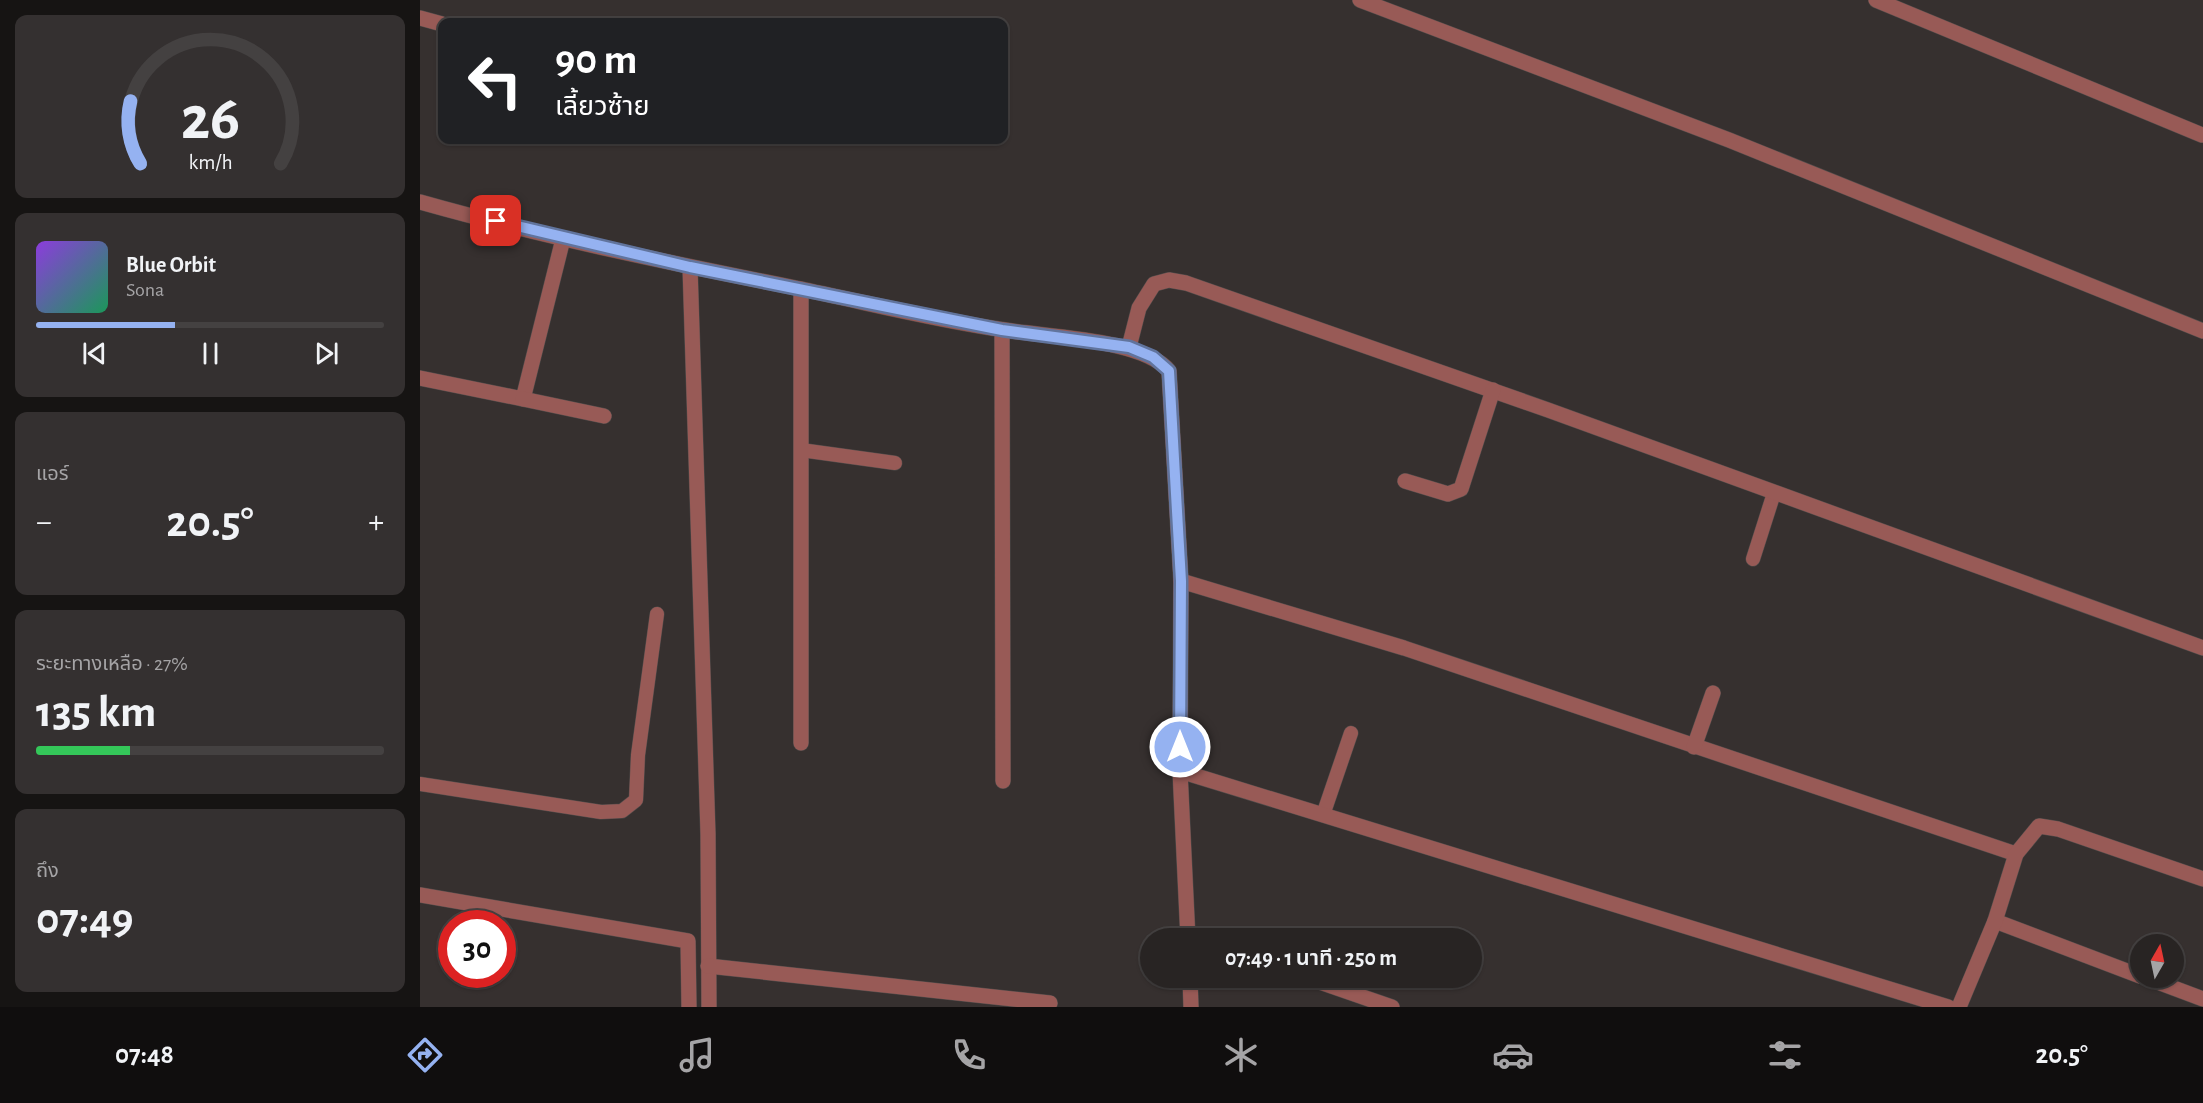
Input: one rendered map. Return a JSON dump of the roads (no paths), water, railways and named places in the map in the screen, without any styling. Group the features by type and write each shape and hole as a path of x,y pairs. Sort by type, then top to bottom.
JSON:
{"street":[{"path":"1360,0 1729,140 2203,332"},
{"path":"1876,0 2202,135"},
{"path":"420,18 438,23"},
{"path":"420,202 563,239 690,267 1002,330 1129,347 1153,357 1169,371 1181,581 1180,771 1189,928"},
{"path":"523,399 563,239"},
{"path":"690,267 708,834 709,1007"},
{"path":"1129,347 1139,308 1154,284 1169,280 1186,283 1493,390 2203,648"},
{"path":"801,289 801,743"},
{"path":"1002,330 1003,781"},
{"path":"420,378 604,416"},
{"path":"1406,481 1448,494 1461,489 1493,390"},
{"path":"1181,581 1404,648 2016,854"},
{"path":"1694,747 1713,693"},
{"path":"1180,771 1948,1007"},
{"path":"1959,1007 1995,921 2016,854 2035,828 2043,825 2203,879"},
{"path":"420,895 688,941 688,1007"},
{"path":"1995,921 2130,972"},
{"path":"708,966 1050,1003"},
{"path":"1190,988 1191,1007"},
{"path":"1337,988 1392,1007"},
{"path":"2174,988 2203,999"}],"lane":[{"path":"801,450 895,463"},
{"path":"1753,559 1774,493"},
{"path":"420,784 601,812 622,811 631,806 636,800 638,755 657,614"},
{"path":"1323,815 1351,733"}]}
